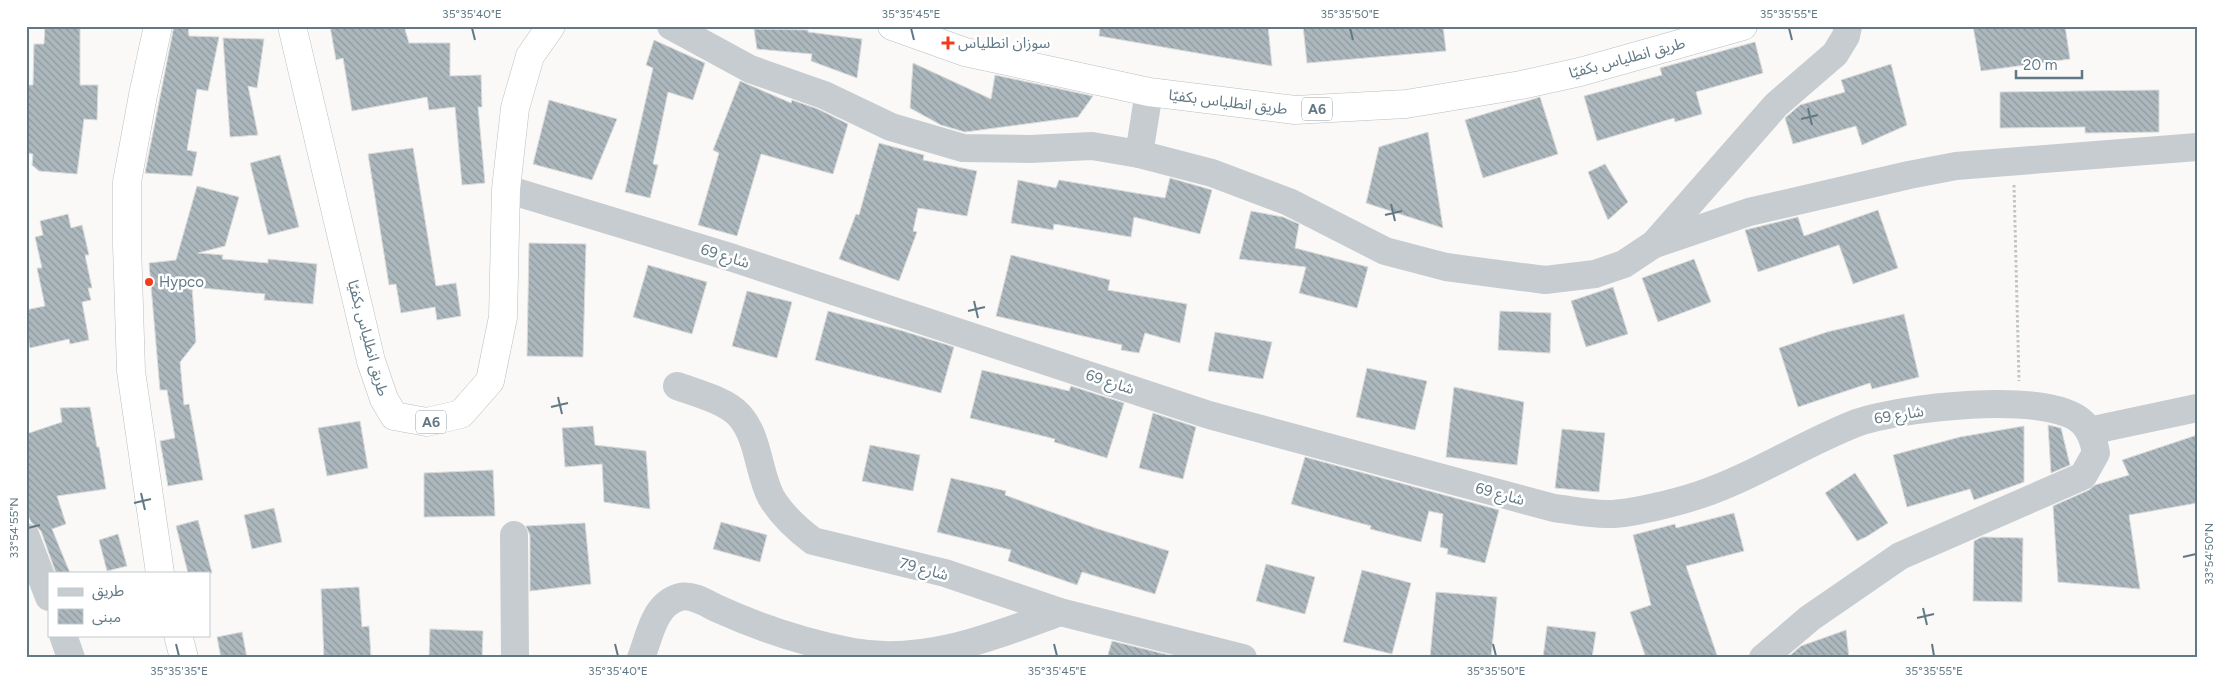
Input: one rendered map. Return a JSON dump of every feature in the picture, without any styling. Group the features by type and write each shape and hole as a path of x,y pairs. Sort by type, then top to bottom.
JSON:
{"highway":[{"path":"158,26 127,182 127,244 131,371 160,572"},
{"name":"طريق انطلياس بكفيّا","path":"292,26 371,361 384,399 394,416 427,422 461,414 490,381 504,317 506,189 514,108 520,82 530,56 552,26"},
{"name":"طريق انطلياس بكفيّا","path":"892,26 965,52 1149,92 1295,110 1406,104 1580,72 1743,26"},
{"path":"178,636 184,658"}],"street":[{"path":"672,26 750,69 824,95 891,127 963,148 1030,150 1092,146 1139,154 1212,173 1289,202 1385,251 1446,266 1544,280 1595,274 1624,264 1654,244 1776,105 1835,54 1846,36 1848,26"},
{"path":"1139,154 1149,92"},
{"path":"1654,244 1749,212 1956,166 2197,147"},
{"name":"شارع 69","path":"506,189 742,261 1209,415 1554,508 1608,514 1667,504 1700,494 1854,424 1883,415 1977,405 2019,404 2068,414 2082,421 2089,431"},
{"name":"شارع 79","path":"677,386 724,405 739,415 752,438 771,496 798,529 813,541 945,574 1060,612 1243,658"},
{"path":"1763,658 1810,618 1900,556 2083,476 2096,454 2089,431 2197,408"},
{"path":"514,535 515,658"},
{"path":"26,536 48,595"},
{"path":"642,658 658,612 665,604 682,597 697,599 752,624 813,643 855,652 893,655 944,650 993,636 1060,612"},
{"path":"63,636 71,658"}],"path":[{"path":"2014,162 2019,404"}],"building":[{"path":"45,26 80,26 80,85 98,85 97,120 84,119 77,174 39,171 32,165 33,154 26,153 26,85 33,85 34,44 44,44"},
{"path":"174,26 188,26 189,36 219,37 208,91 197,89 187,150 197,152 192,176 145,173"},
{"path":"330,26 404,26 409,43 450,43 450,76 481,75 482,107 478,107 485,183 462,185 455,107 429,110 427,97 352,111 343,58 336,60"},
{"path":"1100,26 1268,26 1272,66 1099,36"},
{"path":"1303,26 1443,26 1446,51 1307,63"},
{"path":"1973,26 2065,26 2070,59 1981,71"},
{"path":"754,29 808,30 808,32 862,39 857,78 811,61 812,54 757,49"},
{"path":"223,38 264,39 257,88 248,86 258,135 230,137"},
{"path":"654,40 705,63 693,100 668,92 653,164 658,165 650,198 625,192 653,68 646,65"},
{"path":"1755,42 1763,73 1696,92 1702,114 1675,122 1674,118 1597,141 1584,96 1662,75 1660,68"},
{"path":"913,63 991,99 995,75 1093,96 1078,117 965,132 941,125 910,108"},
{"path":"1891,64 1907,125 1862,145 1856,126 1793,144 1785,118 1800,105 1845,92 1841,80"},
{"path":"740,81 791,103 792,100 818,109 848,124 833,174 761,154 737,236 698,225 719,153 713,150"},
{"path":"2159,90 2159,132 2085,133 2085,127 2000,128 2000,92"},
{"path":"1540,97 1558,154 1483,178 1465,120"},
{"path":"549,100 617,119 592,180 533,164"},
{"path":"1428,132 1443,228 1366,203 1379,147"},
{"path":"879,143 924,155 923,160 977,171 967,216 918,208 913,231 917,232 899,281 839,259 856,214 859,215"},
{"path":"413,148 436,286 456,283 461,316 437,320 435,307 401,313 396,284 389,285 368,154"},
{"path":"280,155 299,227 268,235 250,163"},
{"path":"1605,164 1628,202 1608,220 1588,172"},
{"path":"1170,178 1212,190 1200,234 1134,217 1131,237 1054,224 1053,230 1011,223 1018,180 1056,188 1059,180 1165,198"},
{"path":"197,186 239,197 225,246 198,253 223,255 222,259 268,263 268,259 317,264 313,304 264,300 265,294 192,287 196,342 180,362 184,405 189,404 203,480 168,486 160,441 175,438 167,390 160,390 149,263 176,260"},
{"path":"1878,210 1898,268 1853,284 1839,245 1758,272 1745,230 1798,217 1804,236"},
{"path":"1251,211 1283,217 1299,224 1295,248 1368,267 1357,308 1299,293 1306,267 1239,259"},
{"path":"68,214 71,228 82,225 89,255 85,255 92,288 88,288 91,300 82,302 89,340 70,344 69,339 30,348 26,326 26,310 45,306 37,268 42,268 35,237 43,235 40,221"},
{"path":"529,243 586,244 583,357 527,356"},
{"path":"1011,255 1110,280 1108,290 1187,304 1180,343 1145,333 1139,353 1121,350 1122,345 996,316"},
{"path":"1694,259 1711,302 1658,322 1642,278"},
{"path":"648,265 707,282 692,334 633,317"},
{"path":"1613,287 1628,334 1586,347 1571,301"},
{"path":"747,291 792,302 777,358 732,346"},
{"path":"828,311 954,347 941,393 815,360"},
{"path":"1500,311 1551,313 1550,353 1498,350"},
{"path":"1904,314 1919,377 1872,389 1870,383 1798,407 1779,348 1827,332"},
{"path":"1215,332 1272,342 1263,379 1208,371"},
{"path":"1367,368 1427,381 1415,430 1356,417"},
{"path":"982,370 1069,391 1071,386 1124,403 1107,458 1054,442 1055,439 970,418"},
{"path":"1454,387 1524,402 1517,465 1446,457"},
{"path":"90,407 106,489 57,496 66,524 52,529 70,572 56,572 41,531 31,522 26,510 26,434 62,422 60,408"},
{"path":"1153,413 1196,427 1183,479 1139,468"},
{"path":"360,421 368,468 327,476 318,428"},
{"path":"2048,425 2061,428 2070,465 2051,473"},
{"path":"593,426 595,445 646,451 650,509 604,502 602,464 565,467 562,428"},
{"path":"2024,426 2024,482 1974,500 1970,489 1907,507 1893,455 1960,437"},
{"path":"1562,429 1605,433 1599,492 1555,488"},
{"path":"2197,435 2197,503 2129,515 2140,589 2058,582 2053,506 2089,490 2095,485 2129,475 2122,460"},
{"path":"870,445 920,455 913,491 862,481"},
{"path":"1305,457 1499,510 1485,563 1447,554 1448,549 1440,547 1443,514 1429,511 1421,542 1370,529 1371,526 1291,504"},
{"path":"493,470 495,516 424,517 424,473"},
{"path":"1855,473 1888,523 1857,541 1825,493"},
{"path":"951,478 1006,491 1005,495 1098,529 1169,551 1155,594 1082,572 1077,585 1008,561 1011,550 937,532"},
{"path":"274,508 282,542 252,549 244,515"},
{"path":"1734,513 1744,551 1686,566 1718,658 1646,658 1630,612 1651,605 1633,535 1675,524 1676,528"},
{"path":"198,520 212,573 188,572 176,526"},
{"path":"721,522 767,535 760,562 713,549"},
{"path":"585,523 591,584 530,591 530,535 526,526"},
{"path":"118,534 127,566 107,571 99,540"},
{"path":"1982,537 2023,538 2022,602 1973,601 1974,541"},
{"path":"1266,564 1315,577 1305,614 1256,601"},
{"path":"1362,570 1411,583 1392,654 1343,642"},
{"path":"359,587 362,627 369,626 371,658 324,658 321,589"},
{"path":"1436,592 1497,597 1491,658 1430,658"},
{"path":"1547,626 1596,632 1592,658 1543,658"},
{"path":"430,629 483,631 482,658 429,658"},
{"path":"1846,630 1849,658 1787,658 1801,646"},
{"path":"242,632 247,658 221,658 217,637"},
{"path":"1112,641 1177,657 1177,658 1107,658"}],"place":[{"name":"سوزان انطلياس","path":"948,43"},
{"name":"Hypco","path":"149,282"}]}
